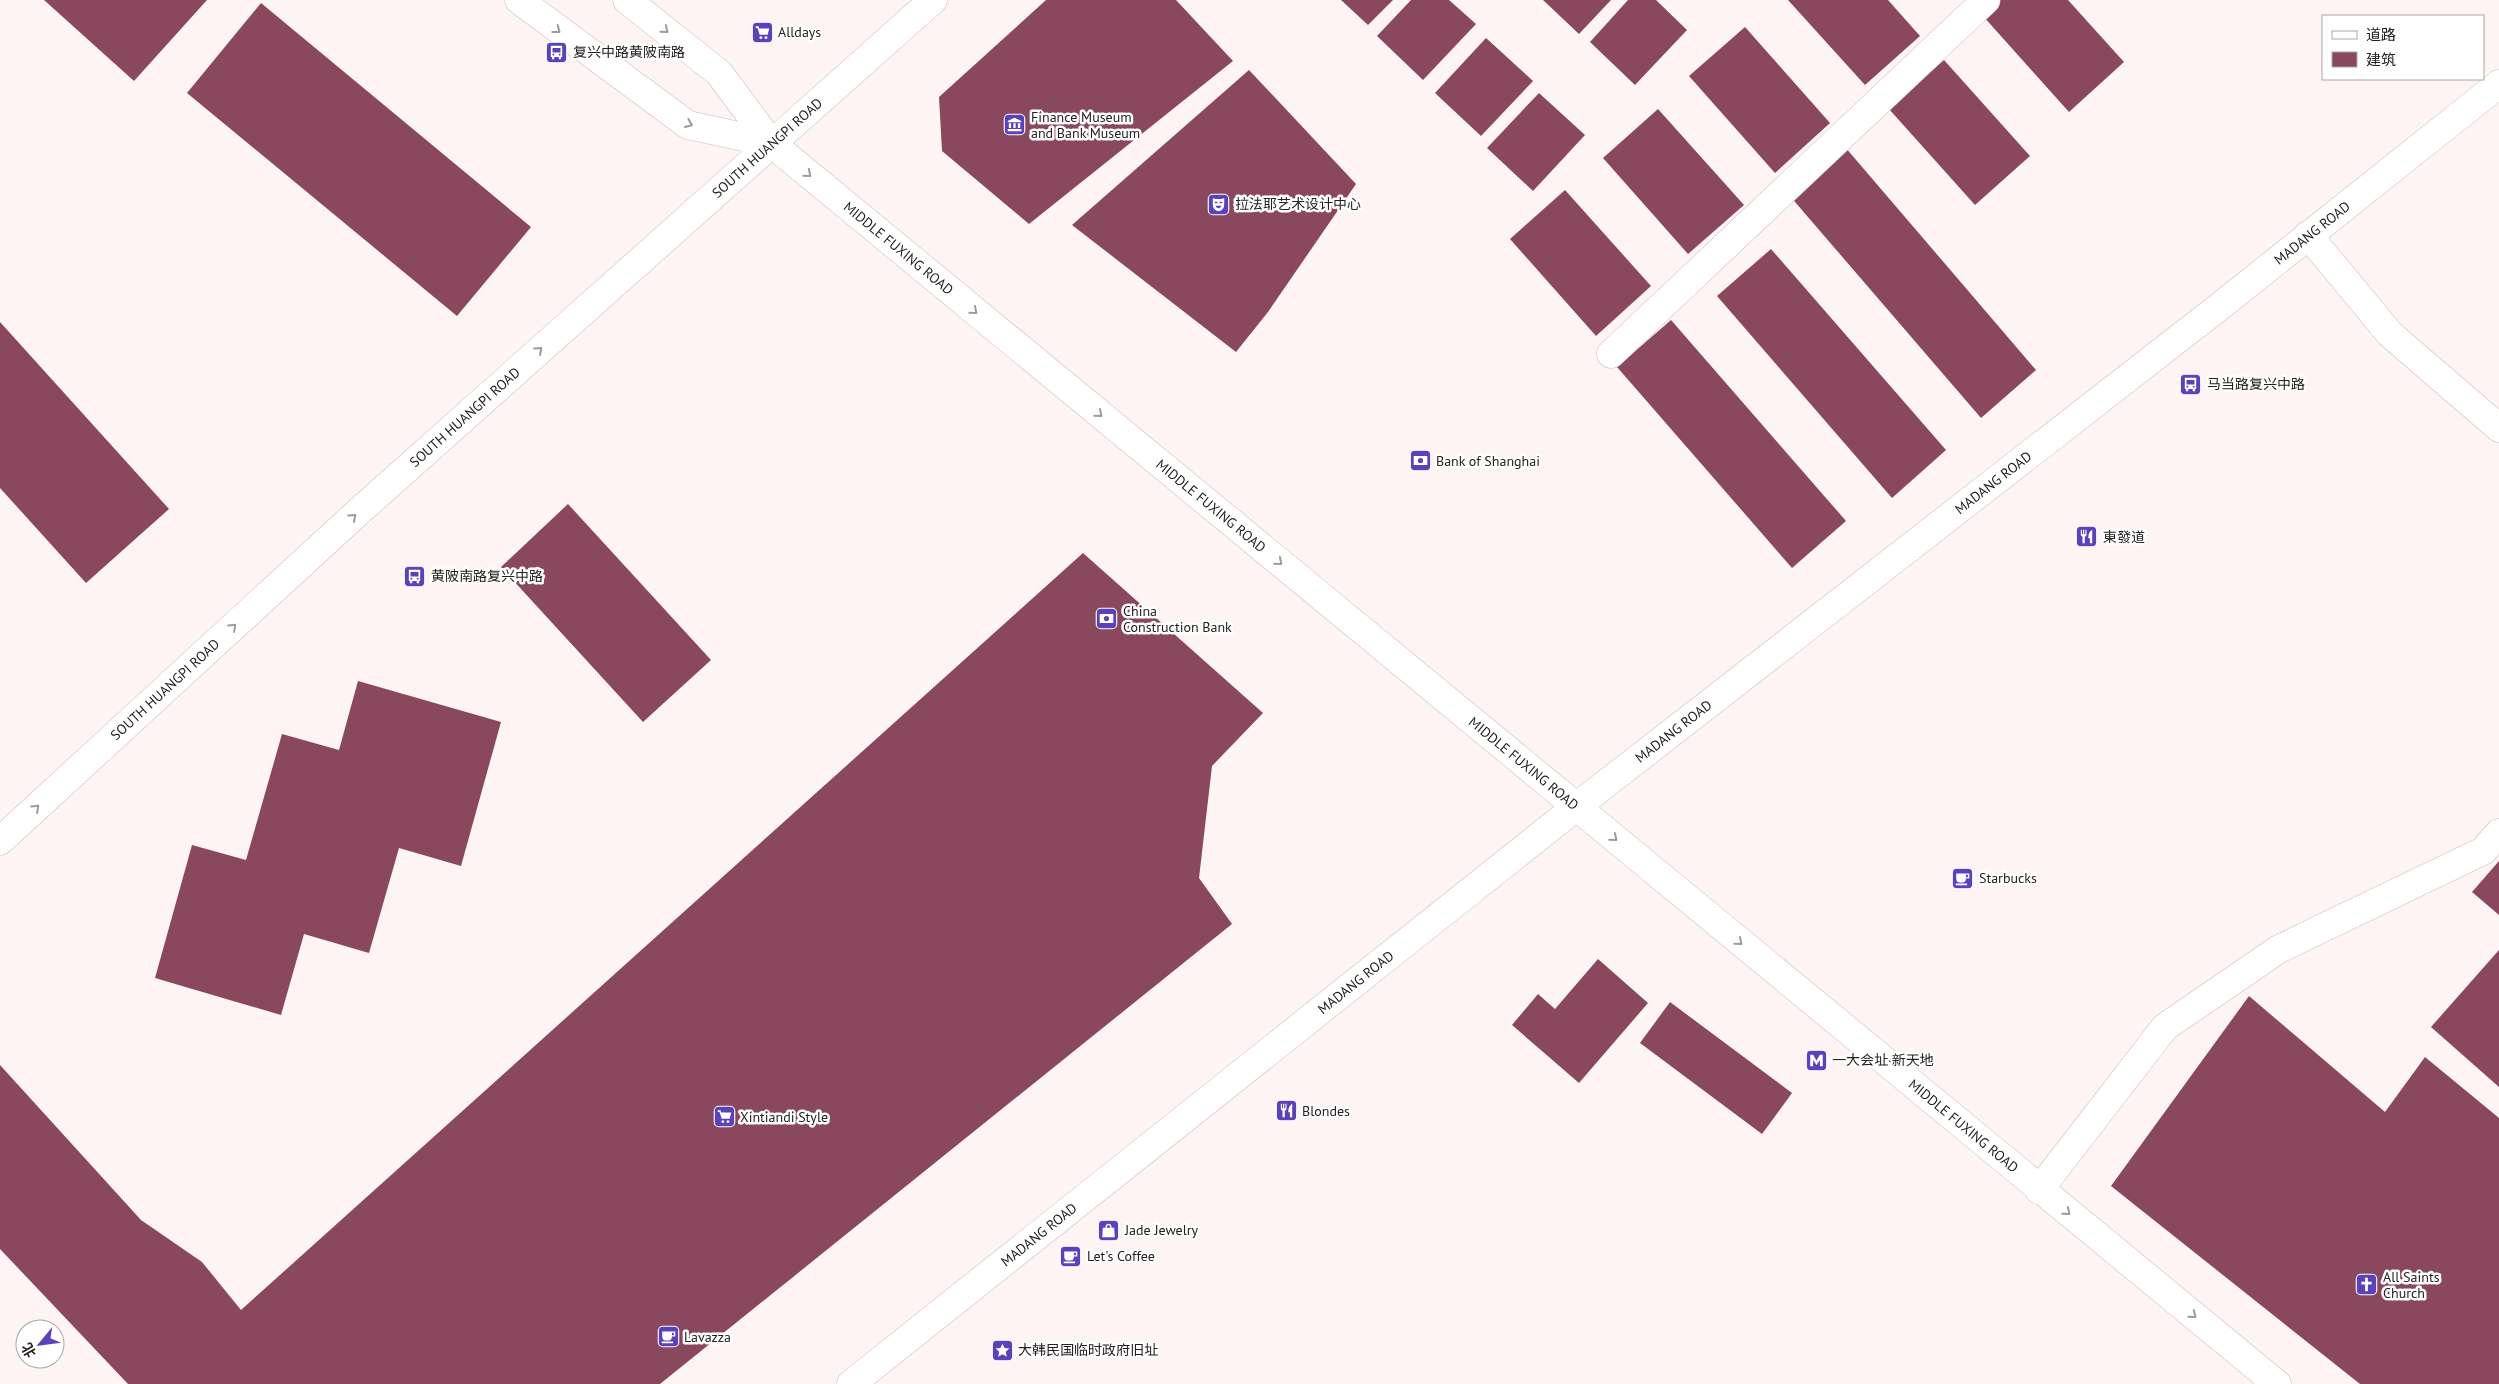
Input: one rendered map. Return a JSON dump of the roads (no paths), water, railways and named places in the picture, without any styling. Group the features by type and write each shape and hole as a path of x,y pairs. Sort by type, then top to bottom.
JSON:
{"street":[{"name":"MIDDLE FUXING ROAD","path":"519,0 688,125 771,143"},
{"name":"MIDDLE FUXING ROAD","path":"627,0 718,73 771,143 2039,1190 2277,1384"},
{"name":"SOUTH HUANGPI ROAD","path":"0,841 356,514 933,0"},
{"path":"1611,354 1986,0"},
{"name":"MADANG ROAD","path":"851,1384 1576,808 2499,84"},
{"path":"2308,235 2390,334 2499,428"},
{"path":"2039,1190 2165,1027 2279,949 2483,851 2499,833"}],"place":[{"name":"Alldays","path":"762,32"},
{"name":"复兴中路黄陂南路","path":"557,52"},
{"name":"Finance Museum and Bank Museum","path":"1015,125"},
{"name":"拉法耶艺术设计中心","path":"1219,204"},
{"name":"马当路复兴中路","path":"2191,384"},
{"name":"Bank of Shanghai","path":"1420,461"},
{"name":"東發道","path":"2087,537"},
{"name":"黄陂南路复兴中路","path":"415,576"},
{"name":"China Construction Bank","path":"1107,619"},
{"name":"Starbucks","path":"1963,878"},
{"name":"一大会址·新天地","path":"1816,1060"},
{"name":"Blondes","path":"1286,1111"},
{"name":"Xintiandi Style","path":"724,1117"},
{"name":"Jade Jewelry","path":"1109,1230"},
{"name":"Let's Coffee","path":"1071,1256"},
{"name":"All Saints Church","path":"2367,1285"},
{"name":"Lavazza","path":"668,1337"},
{"name":"大韩民国临时政府旧址","path":"1002,1350"}]}
